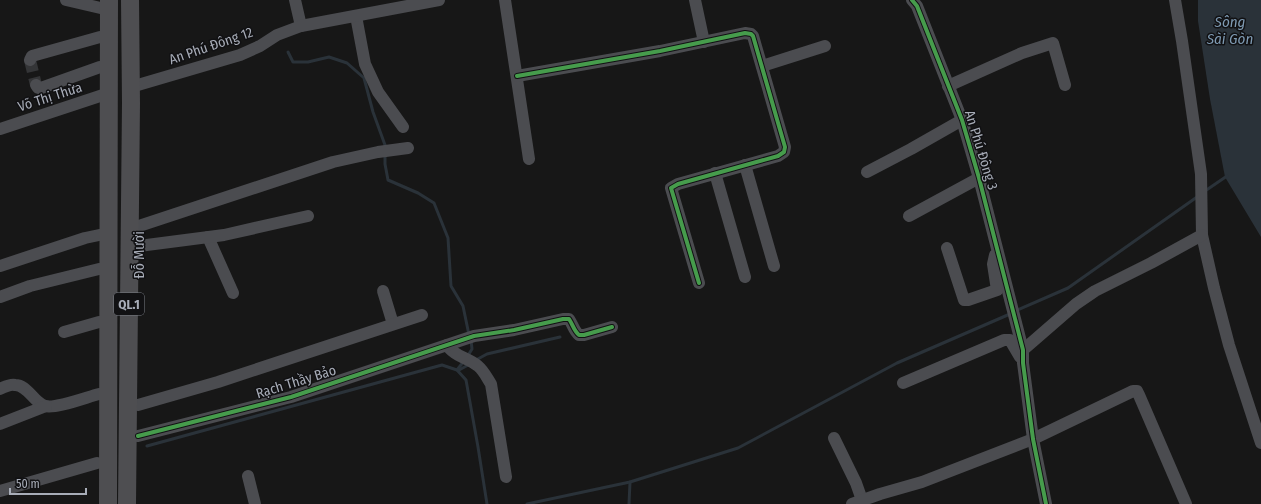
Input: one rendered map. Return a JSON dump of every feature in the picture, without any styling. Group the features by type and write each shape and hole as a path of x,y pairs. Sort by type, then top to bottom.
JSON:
{"highway":[{"name":"Đỗ Mười","path":"127,504 131,95 130,0"},
{"name":"QL.1","path":"104,5 100,37 100,67 109,88"},
{"name":"QL.1","path":"104,5 109,88 106,228 108,504"},
{"path":"109,88 131,95"},
{"name":"Đỗ Mười","path":"131,95 140,123 138,504"},
{"name":"QL.1","path":"97,504 99,269 100,245 106,228"}],"street":[{"path":"66,0 104,5"},
{"path":"294,0 301,26"},
{"name":"An Phú Đông 12","path":"131,95 240,55 277,36 301,26 439,0"},
{"path":"505,0 529,159"},
{"path":"695,0 704,42"},
{"name":"An Phú Đông 3","path":"912,0 917,6 962,120 998,249 1023,350"},
{"path":"1175,0 1200,174 1202,235 1229,345 1261,443"},
{"path":"356,16 365,64 378,92 403,127"},
{"path":"517,76 660,51 745,33 751,34 754,39 786,146 784,152 778,156 678,184 671,188 699,283"},
{"path":"30,60 32,56 100,37"},
{"path":"948,86 1022,53 1053,43 1065,85"},
{"path":"762,66 825,46"},
{"path":"36,85 38,88 41,88 100,67"},
{"name":"Võ Thị Thừa","path":"0,129 109,88"},
{"path":"867,172 911,150 962,120"},
{"path":"139,226 333,162 378,152 408,148"},
{"path":"745,165 774,266"},
{"path":"715,173 745,277"},
{"path":"909,216 979,178"},
{"path":"139,246 224,235 308,216"},
{"path":"0,266 85,238 106,228"},
{"path":"1046,504 1033,439 1023,363 1023,350 1076,304 1095,290 1151,263 1202,235"},
{"path":"208,237 233,293"},
{"path":"947,248 964,300 997,290 993,264 994,256 998,249"},
{"path":"0,297 30,286 99,269"},
{"path":"383,291 393,324"},
{"path":"138,405 218,382 422,315"},
{"name":"Rạch Thầy Bảo","path":"138,436 291,397 474,336 514,330 563,319 569,319 574,332 584,336 612,327"},
{"path":"64,332 99,322"},
{"path":"903,383 1004,340 1010,340 1023,363"},
{"path":"452,343 451,351 477,365 486,374 491,384 506,477"},
{"path":"0,389 14,384 22,386 40,404 46,406 55,406 99,394"},
{"path":"834,438 856,483 857,502 922,482 1033,439 1133,391 1137,391 1186,504"},
{"path":"0,424 46,406"},
{"path":"0,491 97,462"},
{"path":"248,476 255,504"}],"water":[{"name":"Sông Sài Gòn","path":"1198,0 1261,0 1261,237 1225,177 1210,99 1198,21"}],"waterway":[{"path":"288,52 293,62 308,62 329,57 347,63 364,78 385,149"},
{"path":"385,154 388,180 418,193 434,203 448,238 451,286 463,306 469,335"},
{"path":"1205,191 1227,176"},
{"path":"1015,311 1068,288 1197,197"},
{"path":"527,504 630,482 738,448 897,363 1010,314"},
{"path":"476,360 487,354 560,337"},
{"path":"467,357 472,349 471,340"},
{"path":"457,370 464,361"},
{"path":"459,370 470,364"},
{"path":"147,446 442,365 457,370 466,380 487,504"},
{"path":"629,504 630,482"}],"tunnel":[{"path":"30,60 36,85"}],"cycle path":[{"path":"912,0 917,6 962,120 979,178 1023,350 1023,363 1033,439 1046,504"},
{"path":"517,76 660,51 745,33 753,36 785,147 784,152 778,156 678,184 671,188 699,283"},
{"path":"138,436 291,397 474,336 514,330 563,319 569,319 579,335 612,327"}]}
